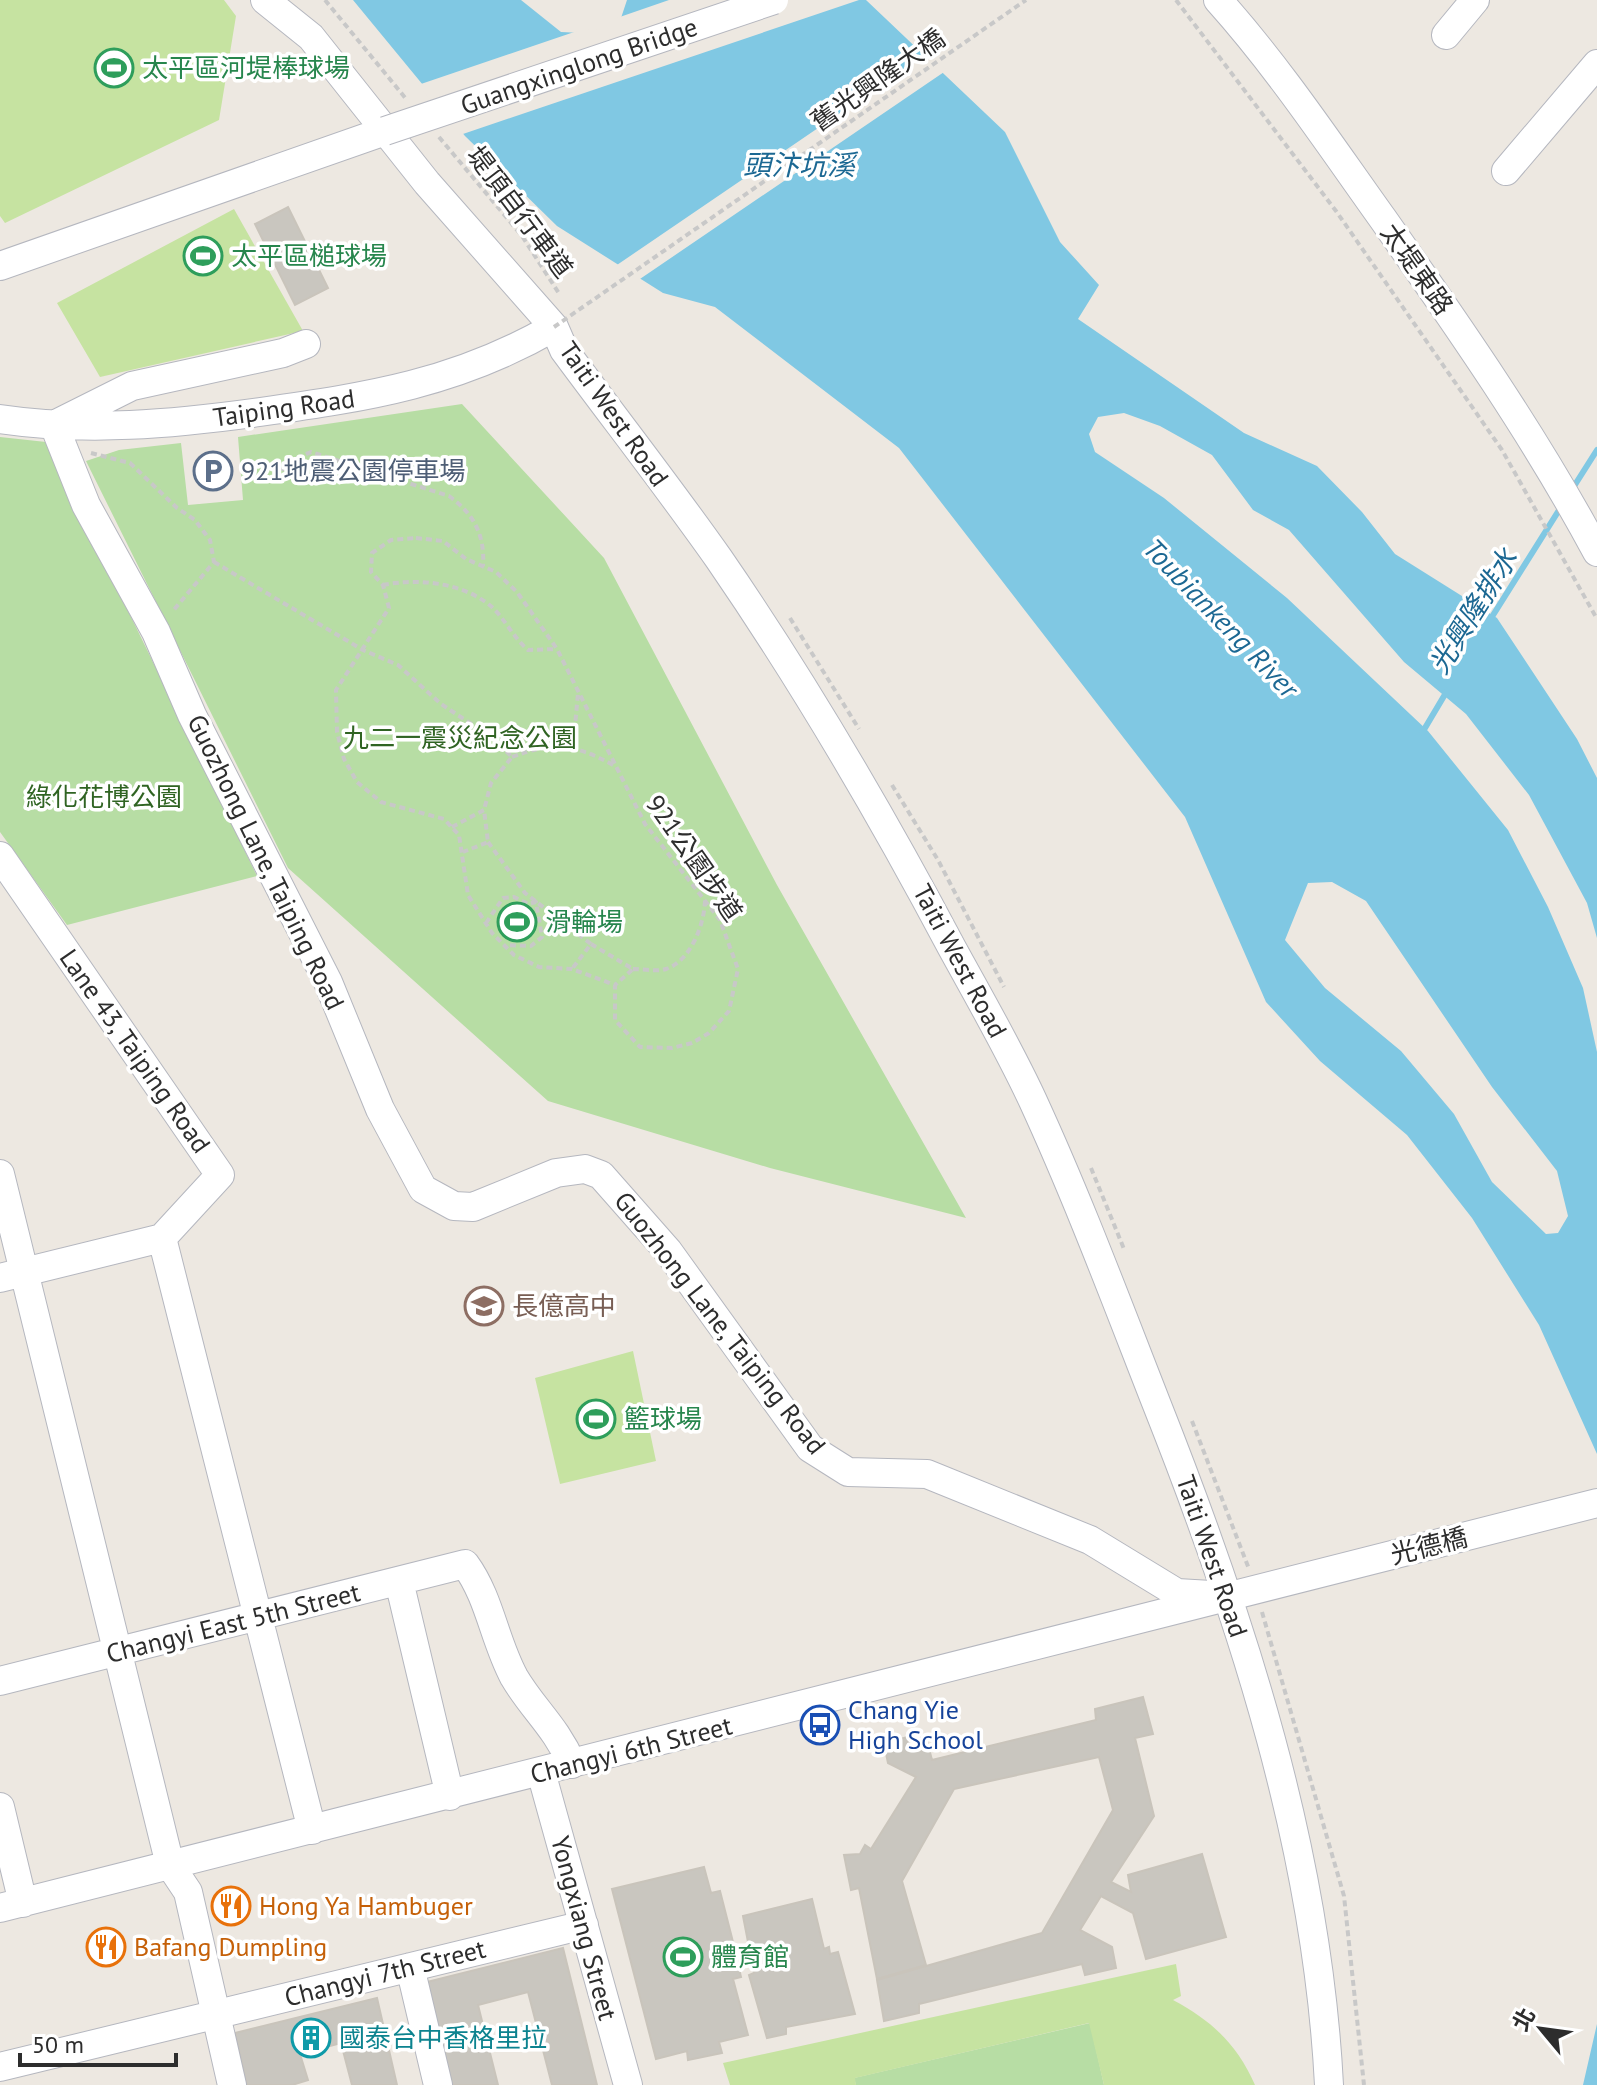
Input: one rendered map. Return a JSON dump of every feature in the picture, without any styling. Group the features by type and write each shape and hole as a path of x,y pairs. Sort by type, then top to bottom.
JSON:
{"street":[{"name":"Taiti West Road","path":"265,0 311,37 385,131 564,322 564,350 716,556 857,772 992,1019 1032,1099 1087,1226 1188,1483 1228,1596 1303,1871 1321,1978 1329,2085"},
{"name":"Guangxinglong Bridge","path":"385,131 774,0"},
{"name":"太堤東路","path":"1218,0 1303,106 1427,281 1575,509 1597,552"},
{"path":"1446,35 1475,0"},
{"path":"1506,171 1597,64"},
{"path":"0,266 385,131"},
{"name":"Taiping Road","path":"0,419 58,435 371,397 460,372 515,350 564,322"},
{"path":"58,435 132,386 283,353 306,344"},
{"name":"Guozhong Lane, Taiping Road","path":"58,435 86,505 156,632 199,728 328,982 380,1109 423,1189 454,1206 473,1207 556,1173 585,1169 601,1175 668,1251 810,1448 832,1464 848,1472 927,1474 1090,1540 1177,1593 1228,1596"},
{"name":"Lane 43, Taiping Road","path":"0,856 220,1175 162,1238"},
{"path":"0,1174 12,1275 118,1652 170,1865 188,1892 232,2085"},
{"path":"12,1275 162,1238 312,1830"},
{"name":"光德橋","path":"1261,1589 1597,1503"},
{"name":"Changyi East 5th Street","path":"0,1681 465,1564 486,1601 514,1677 560,1736 572,1764"},
{"path":"399,1581 450,1796"},
{"name":"Changyi 6th Street","path":"12,1906 1261,1589"},
{"name":"Yongxiang Street","path":"541,1772 628,2085"},
{"path":"0,1807 12,1906"},
{"name":"Changyi 7th Street","path":"10,2072 216,2014 584,1925"},
{"path":"410,1967 438,2085"}],"path":[{"path":"325,0 409,102"},
{"name":"舊光興隆大橋","path":"564,322 1026,0"},
{"path":"1176,0 1336,211 1502,450 1597,619"},
{"name":"堤頂自行車道","path":"430,126 522,236 564,322"},
{"path":"58,435 130,463 177,508 195,520 210,540 214,562 363,650 398,665 452,713 491,737 512,757"},
{"path":"275,478 290,461 311,452 449,496 467,509 476,524 481,539 483,567"},
{"name":"921公園步道","path":"452,827 444,819 381,802 357,782 344,759 337,732 336,690 389,608 383,585 371,572 372,553 391,540 443,541 466,559 496,572 517,592 557,649 645,824 720,920 738,969 729,1011 709,1033 672,1048 640,1047 615,1020 615,985"},
{"path":"156,632 214,562"},
{"path":"383,585 407,580 458,590 494,608 511,635 528,650 557,649"},
{"path":"562,747 575,726 579,690"},
{"path":"616,766 578,748 545,745 512,757 491,783 484,810 488,842 525,893 591,944 633,969 665,970 686,954 700,928 705,899"},
{"path":"484,810 452,827 459,835 468,895 504,945 514,955 539,967 572,969 615,985 633,969"},
{"path":"463,852 488,842"},
{"path":"486,923 503,898 514,897 528,904 536,902"},
{"path":"504,945 531,946 542,937 536,902"},
{"path":"572,969 591,944"}],"green space":[{"name":"太平區河堤棒球場","path":"0,0 224,0 236,16 219,120 5,223 0,216"},
{"name":"太平區槌球場","path":"234,209 303,331 100,377 57,303"},
{"name":"九二一震災紀念公園","path":"462,404 604,558 777,885 966,1218 770,1168 548,1101 288,868 86,461 119,450 181,443 188,505 243,500 238,437"},
{"name":"綠化花博公園","path":"0,437 46,442 257,876 67,925 0,832"},
{"name":"滑輪場","path":"510,905 523,910 534,927 534,932 519,941 500,920 504,909"},
{"name":"籃球場","path":"633,1351 656,1461 560,1484 535,1378"},
{"path":"1176,1964 1181,1996 1173,2000 1200,2016 1222,2035 1240,2057 1255,2085 1104,2085 1089,2023 855,2078 856,2085 730,2085 723,2063"},
{"path":"1090,2023 1104,2085 856,2085 854,2078"}],"water":[{"name":"頭汴坑溪","path":"353,0 521,0 561,32 604,34 621,18 627,0 866,0 1005,132 1060,242 1099,285 1078,319 1244,433 1317,466 1362,512 1395,554 1497,618 1577,739 1597,778 1597,938 1587,903 1529,795 1466,714 1404,662 1289,530 1253,510 1212,455 1160,426 1124,413 1098,417 1089,434 1095,452 1164,498 1287,598 1428,731 1508,830 1548,907 1583,988 1597,1052 1597,1454 1539,1325 1472,1218 1407,1135 1320,1061 1266,1002 1185,817 899,448 715,307 663,293 557,226 465,136","holes":["1332,882 1366,901 1492,1087 1557,1171 1568,1216 1558,1233 1546,1234 1492,1182 1454,1114 1401,1051 1325,988 1285,940 1308,883"]},
{"path":"1597,2024 1597,2085 1583,2085"}],"pier":[{"path":"669,0 859,0 460,135 418,85 583,29 602,30 614,19"},
{"path":"928,53 947,70 637,281 614,267"}],"building":[{"path":"288,207 328,288 295,305 255,224"},
{"path":"1143,1697 1153,1734 1135,1738 1154,1816 1111,1882 1131,1892 1128,1875 1202,1854 1226,1937 1146,1959 1133,1913 1101,1896 1080,1930 1112,1947 1116,1968 1085,1975 1082,1964 919,2004 919,2013 884,2021 877,1980 1042,1933 1113,1810 1099,1757 954,1789 902,1881 926,1965 877,1979 859,1888 851,1890 844,1855 860,1854 865,1845 871,1849 916,1777 888,1763 884,1744 917,1734 927,1741 932,1760 1096,1720 1095,1709"},
{"name":"體育館","path":"704,1867 711,1893 720,1891 741,1977 733,1979 748,2035 719,2042 722,2053 688,2060 687,2051 656,2059 612,1889"},
{"path":"812,1899 824,1949 829,1947 830,1954 838,1952 855,2014 786,2027 786,2034 767,2038 749,1975 754,1973 743,1916"},
{"path":"563,1948 597,2085 552,2085 528,1992 478,2005 498,2085 452,2085 427,1982"},
{"name":"國泰台中香格里拉","path":"377,1998 397,2085 352,2085 341,2043 300,2054 308,2080 292,2085 247,2085 235,2033"}],"waterway":[{"name":"光興隆排水","path":"1571,491 1597,450"},
{"name":"光興隆排水","path":"1490,620 1561,507"},
{"name":"光興隆排水","path":"1422,733 1447,691"}],"place":[{"name":"太平區河堤棒球場","path":"114,68"},
{"name":"太平區槌球場","path":"203,256"},
{"name":"921地震公園停車場","path":"213,471"},
{"name":"滑輪場","path":"517,922"},
{"name":"長億高中","path":"484,1306"},
{"name":"籃球場","path":"596,1419"},
{"name":"Chang Yie High School","path":"820,1725"},
{"name":"Hong Ya Hambuger","path":"231,1906"},
{"name":"Bafang Dumpling","path":"106,1947"},
{"name":"體育館","path":"683,1957"},
{"name":"國泰台中香格里拉","path":"311,2038"}],"water label":[{"name":"Toubiankeng River","path":"1221,618"}]}
